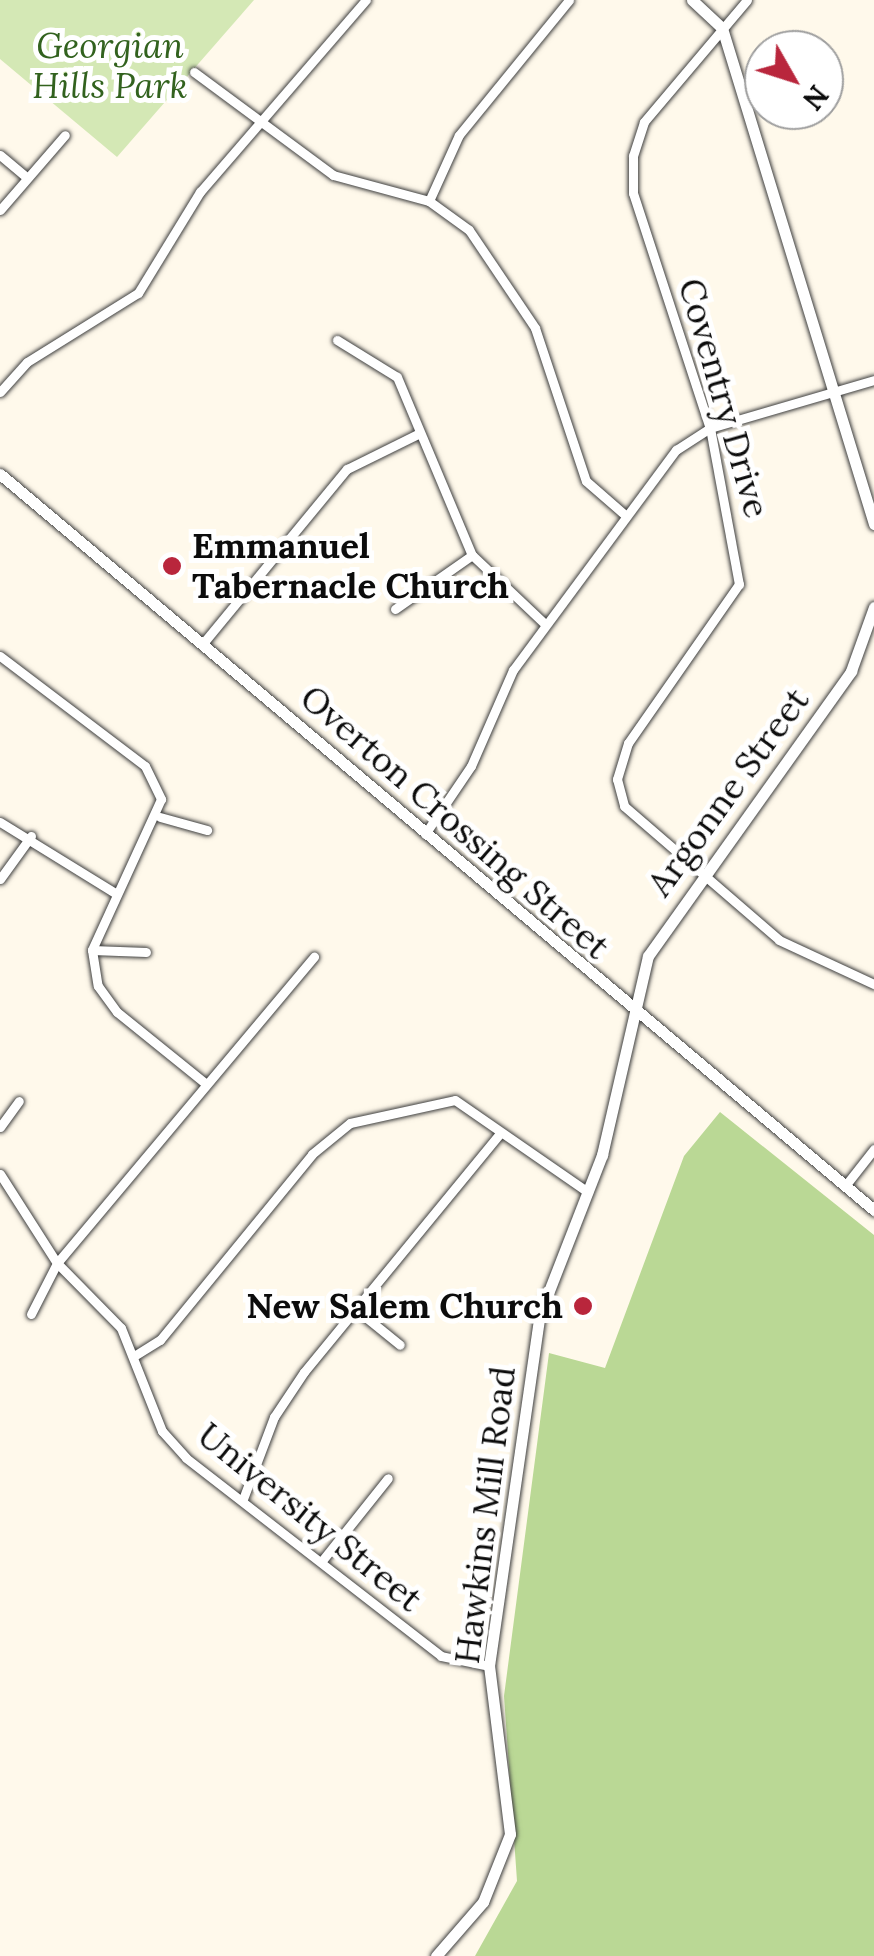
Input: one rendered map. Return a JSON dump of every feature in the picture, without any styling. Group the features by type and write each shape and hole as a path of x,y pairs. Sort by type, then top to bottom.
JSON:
{"street":[{"path":"0,392 27,362 138,293 200,192 366,0"},
{"path":"429,201 459,135 569,0"},
{"path":"692,0 722,28 874,524"},
{"name":"Coventry Drive","path":"747,0 644,122 633,156 633,194 710,428 739,584 628,744 616,779 624,806 779,940 874,984"},
{"path":"194,72 259,126 333,175 429,201 509,277 586,481 626,515"},
{"path":"0,210 65,135"},
{"path":"0,155 27,178"},
{"path":"338,340 397,376 472,555 545,624"},
{"path":"424,834 545,624 676,450 710,428 874,380"},
{"path":"205,641 347,468 420,433"},
{"name":"Overton Crossing Street","path":"0,474 205,641 424,834 874,1210"},
{"path":"395,609 472,555"},
{"name":"Argonne Street","path":"636,1014 648,956 700,875 851,671 874,607"},
{"path":"0,656 145,766 160,818 116,893 92,950 98,986 118,1012 205,1083"},
{"path":"160,818 207,830"},
{"path":"0,822 31,836 116,893"},
{"path":"0,879 31,836"},
{"path":"92,950 146,952"},
{"path":"32,1314 57,1264 314,957"},
{"name":"Hawkins Mill Road","path":"436,1956 484,1902 510,1834 489,1666 540,1314 588,1192 636,1014"},
{"path":"134,1356 160,1340 312,1154 350,1123 455,1100 588,1192"},
{"path":"0,1127 19,1101"},
{"path":"244,1500 274,1416 501,1132"},
{"path":"845,1186 874,1149"},
{"name":"University Street","path":"0,1174 57,1264 121,1328 162,1431 441,1656 489,1666"},
{"path":"357,1310 400,1345"},
{"path":"321,1562 388,1478"}],"green space":[{"name":"Georgian Hills Park","path":"0,0 254,0 117,157 0,59"},
{"path":"720,1112 874,1235 874,1956 475,1956 517,1881 504,1696 549,1353 605,1368 684,1156"}],"place":[{"name":"Emmanuel Tabernacle Church","path":"172,566"},
{"name":"New Salem Church","path":"583,1306"}]}
